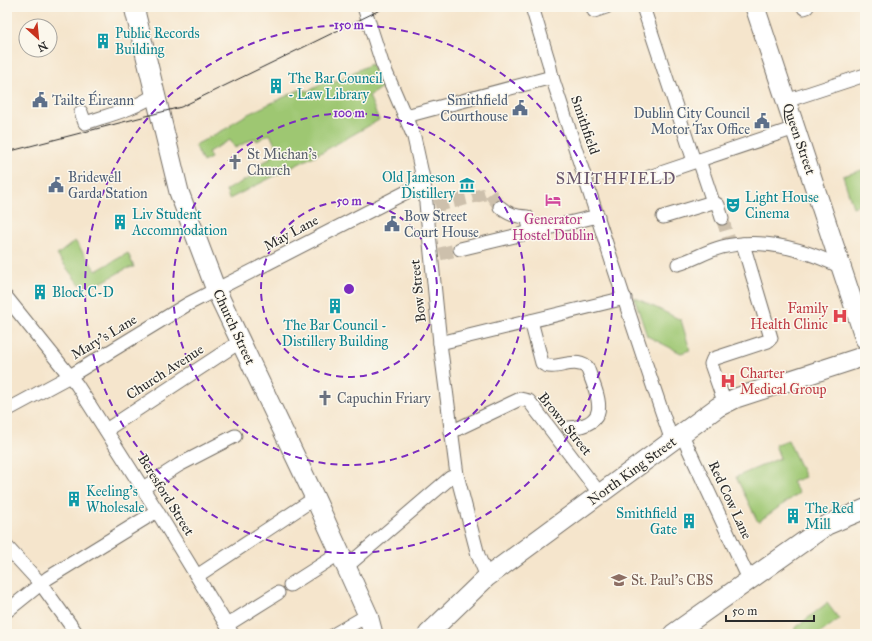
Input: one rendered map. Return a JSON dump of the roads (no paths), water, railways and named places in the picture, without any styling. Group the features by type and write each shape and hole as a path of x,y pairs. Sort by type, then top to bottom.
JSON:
{"main road":[{"name":"Church Street","path":"134,7 179,192 216,290 241,341 274,415 315,498 368,615 373,634"},
{"name":"Queen Street","path":"755,7 841,267 861,317 865,339"},
{"name":"North King Street","path":"428,634 487,577 725,404 865,356"},
{"path":"673,634 827,525 865,509"}],"street":[{"name":"Bow Street","path":"364,7 382,63 414,137 430,207 435,255 440,343 456,476 478,555 487,577"},
{"name":"Smithfield","path":"532,7 552,77 625,298"},
{"path":"643,7 697,161 722,218"},
{"path":"786,101 865,75"},
{"path":"406,116 552,77"},
{"path":"81,112 85,123 130,108 156,94"},
{"path":"649,177 795,128"},
{"name":"May Lane","path":"216,290 424,183"},
{"path":"663,217 716,204"},
{"path":"500,207 507,213 516,217 527,217 531,232"},
{"path":"460,249 598,216"},
{"path":"678,264 734,243 753,243 793,248 815,255 841,267"},
{"path":"725,404 711,364 713,359 768,341 771,338 734,243"},
{"name":"Mary's Lane","path":"7,410 70,376 188,304 216,290"},
{"name":"Beresford Street","path":"7,298 70,376 143,488 230,630"},
{"path":"440,343 625,298"},
{"name":"Red Cow Lane","path":"625,298 646,368 677,438 749,580"},
{"path":"531,321 542,363 546,366 552,367 576,362 587,367 591,377 600,407 597,415 594,421 588,425 569,428"},
{"name":"Church Avenue","path":"106,430 241,341"},
{"name":"Brown Street","path":"451,432 520,399 525,399 529,401 600,494"},
{"path":"143,488 179,466 235,436"},
{"path":"290,585 343,560 450,478 456,476"},
{"path":"197,576 315,498"},
{"path":"7,611 41,584 157,511"},
{"path":"7,547 41,584 77,634"},
{"path":"230,630 278,593"},
{"path":"334,634 368,615"}],"tunnel":[{"path":"435,206 490,193 500,207"},
{"path":"722,218 729,240"},
{"path":"440,254 460,249"}],"tram line":[{"path":"7,152 181,107 386,7"}],"place":[{"name":"Public Records Building","path":"103,41"},
{"name":"The Bar Council - Law Library","path":"276,86"},
{"name":"Tailte Éireann","path":"40,100"},
{"name":"Smithfield Courthouse","path":"520,108"},
{"name":"Dublin City Council Motor Tax Office","path":"762,121"},
{"name":"St Michan's Church","path":"235,162"},
{"name":"Bridewell Garda Station","path":"56,185"},
{"name":"Old Jameson Distillery","path":"467,185"},
{"name":"Generator Hostel Dublin","path":"553,200"},
{"name":"Light House Cinema","path":"733,205"},
{"name":"Liv Student Accommodation","path":"120,222"},
{"name":"Bow Street Court House","path":"392,224"},
{"name":"Block C-D","path":"40,292"},
{"name":"The Bar Council - Distillery Building","path":"335,306"},
{"name":"Family Health Clinic","path":"840,316"},
{"name":"Charter Medical Group","path":"728,381"},
{"name":"Capuchin Friary","path":"325,398"},
{"name":"Keeling's Wholesale","path":"74,499"},
{"name":"The Red Mill","path":"793,516"},
{"name":"Smithfield Gate","path":"689,521"},
{"name":"St. Paul's CBS","path":"619,580"}],"district":[{"name":"SMITHFIELD","path":"616,178"}]}
